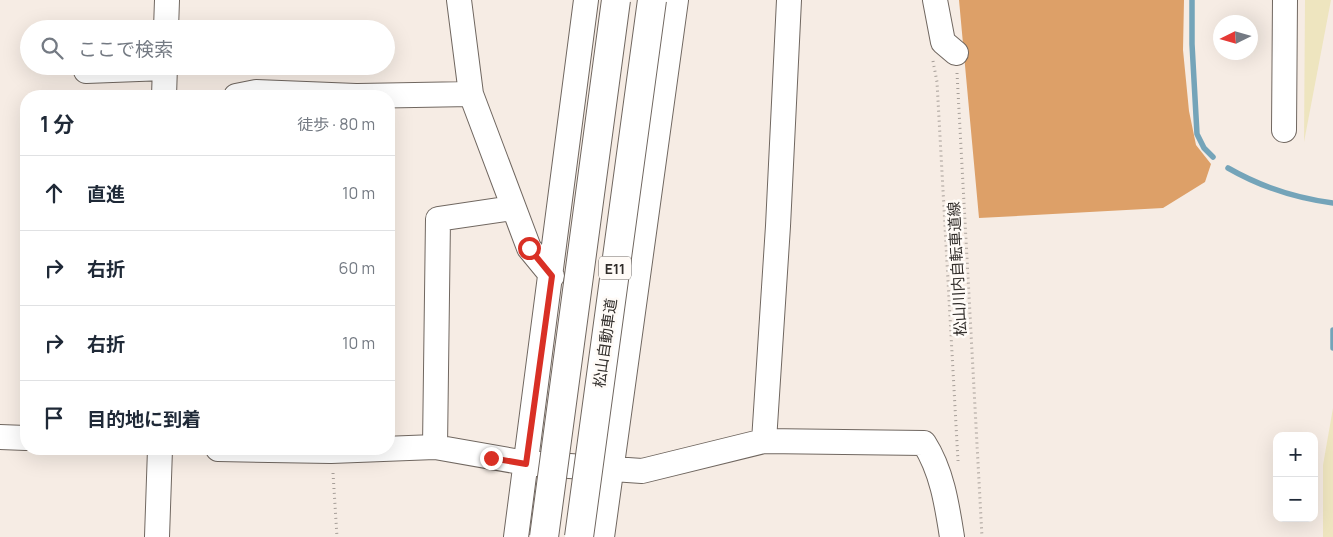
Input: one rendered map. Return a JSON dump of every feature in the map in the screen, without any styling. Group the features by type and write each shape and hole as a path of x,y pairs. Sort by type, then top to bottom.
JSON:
{"highway":[{"name":"E11","path":"544,537 616,0"},
{"name":"松山自動車道","path":"579,537 652,0"}],"street":[{"path":"166,20 167,0"},
{"path":"459,0 471,94 512,208 529,248 552,276"},
{"path":"516,537 552,276 586,0"},
{"path":"602,537 676,0"},
{"path":"764,441 779,216 789,0"},
{"path":"934,0 943,42 956,54"},
{"path":"1284,130 1285,0"},
{"path":"164,90 165,75"},
{"path":"395,95 471,94"},
{"path":"434,447 438,219 512,208"},
{"path":"0,437 20,438"},
{"path":"395,449 434,447 526,464 611,471 642,471 764,441 924,444 929,452 945,496 952,537"},
{"path":"157,537 160,455"}],"path":[{"name":"松山川内自転車道線","path":"956,54 982,537"},
{"path":"932,56 937,82 958,464"},
{"path":"331,455 337,537"}],"shaded area":[{"path":"959,0 1184,0 1183,50 1189,111 1196,145 1211,164 1205,182 1163,208 979,218"}],"sand":[{"path":"1305,0 1331,0 1304,142"},
{"path":"1333,408 1333,537 1323,537 1323,465"}],"waterway":[{"path":"1192,0 1192,44 1197,134 1204,148 1213,157"},
{"path":"1228,168 1253,181 1279,191 1333,203"},
{"path":"1333,330 1333,348"}],"route":[{"path":"491,458 526,464 552,276 529,248"}]}
